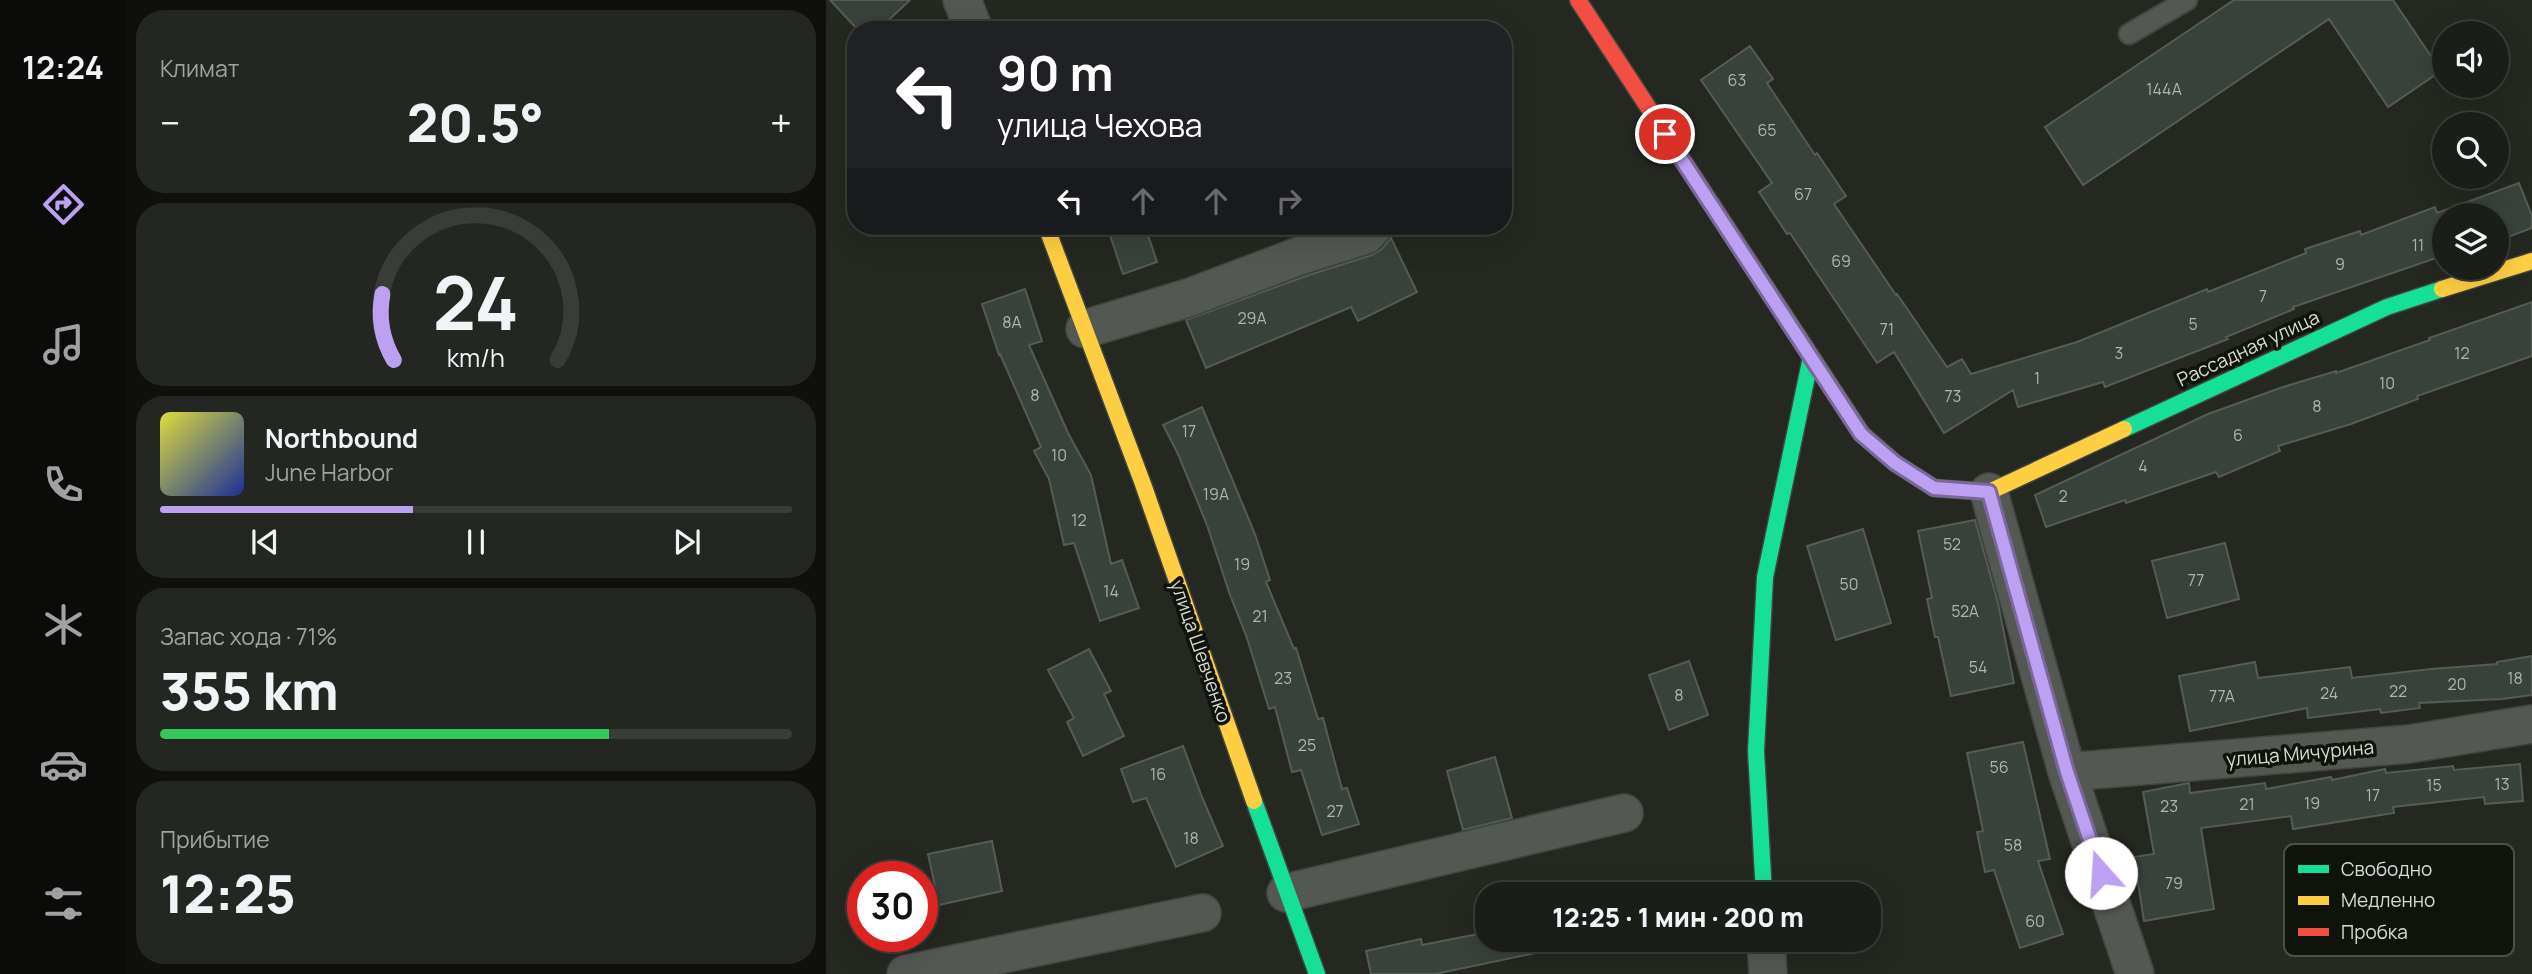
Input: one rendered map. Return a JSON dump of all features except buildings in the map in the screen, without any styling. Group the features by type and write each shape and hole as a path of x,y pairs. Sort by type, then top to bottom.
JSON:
{"street":[{"path":"962,0 970,21"},
{"path":"1578,0 1861,434 1895,463 1934,488 1989,492 2067,772 2135,974"},
{"name":"улица Шевченко","path":"1049,235 1143,484 1286,893 1317,974"},
{"path":"1085,329 1188,298 1302,255 1366,235"},
{"name":"Рассадная улица","path":"1989,492 2387,307 2532,261"},
{"path":"1763,882 1756,751 1765,576 1811,357"},
{"name":"улица Мичурина","path":"2067,772 2409,744 2532,724"},
{"path":"1286,893 1623,813"},
{"path":"906,974 1202,913"},
{"path":"1767,952 1768,974"}],"lane":[{"path":"2129,33 2187,0"}],"traffic: fast":[{"path":"2124,429 2387,307 2442,289"},
{"path":"1763,882 1756,751 1765,577 1811,357"},
{"path":"1254,801 1317,974"}],"traffic: slow":[{"path":"1049,235 1143,484 1254,801"},
{"path":"2442,289 2532,261"},
{"path":"1752,266 1862,434 1895,463 1934,488 1989,492 2124,429"}],"traffic: jam":[{"path":"1578,0 1752,266"}],"route":[{"path":"1665,134 1861,434 1895,463 1934,488 1989,492 2067,772 2101,873"}]}
